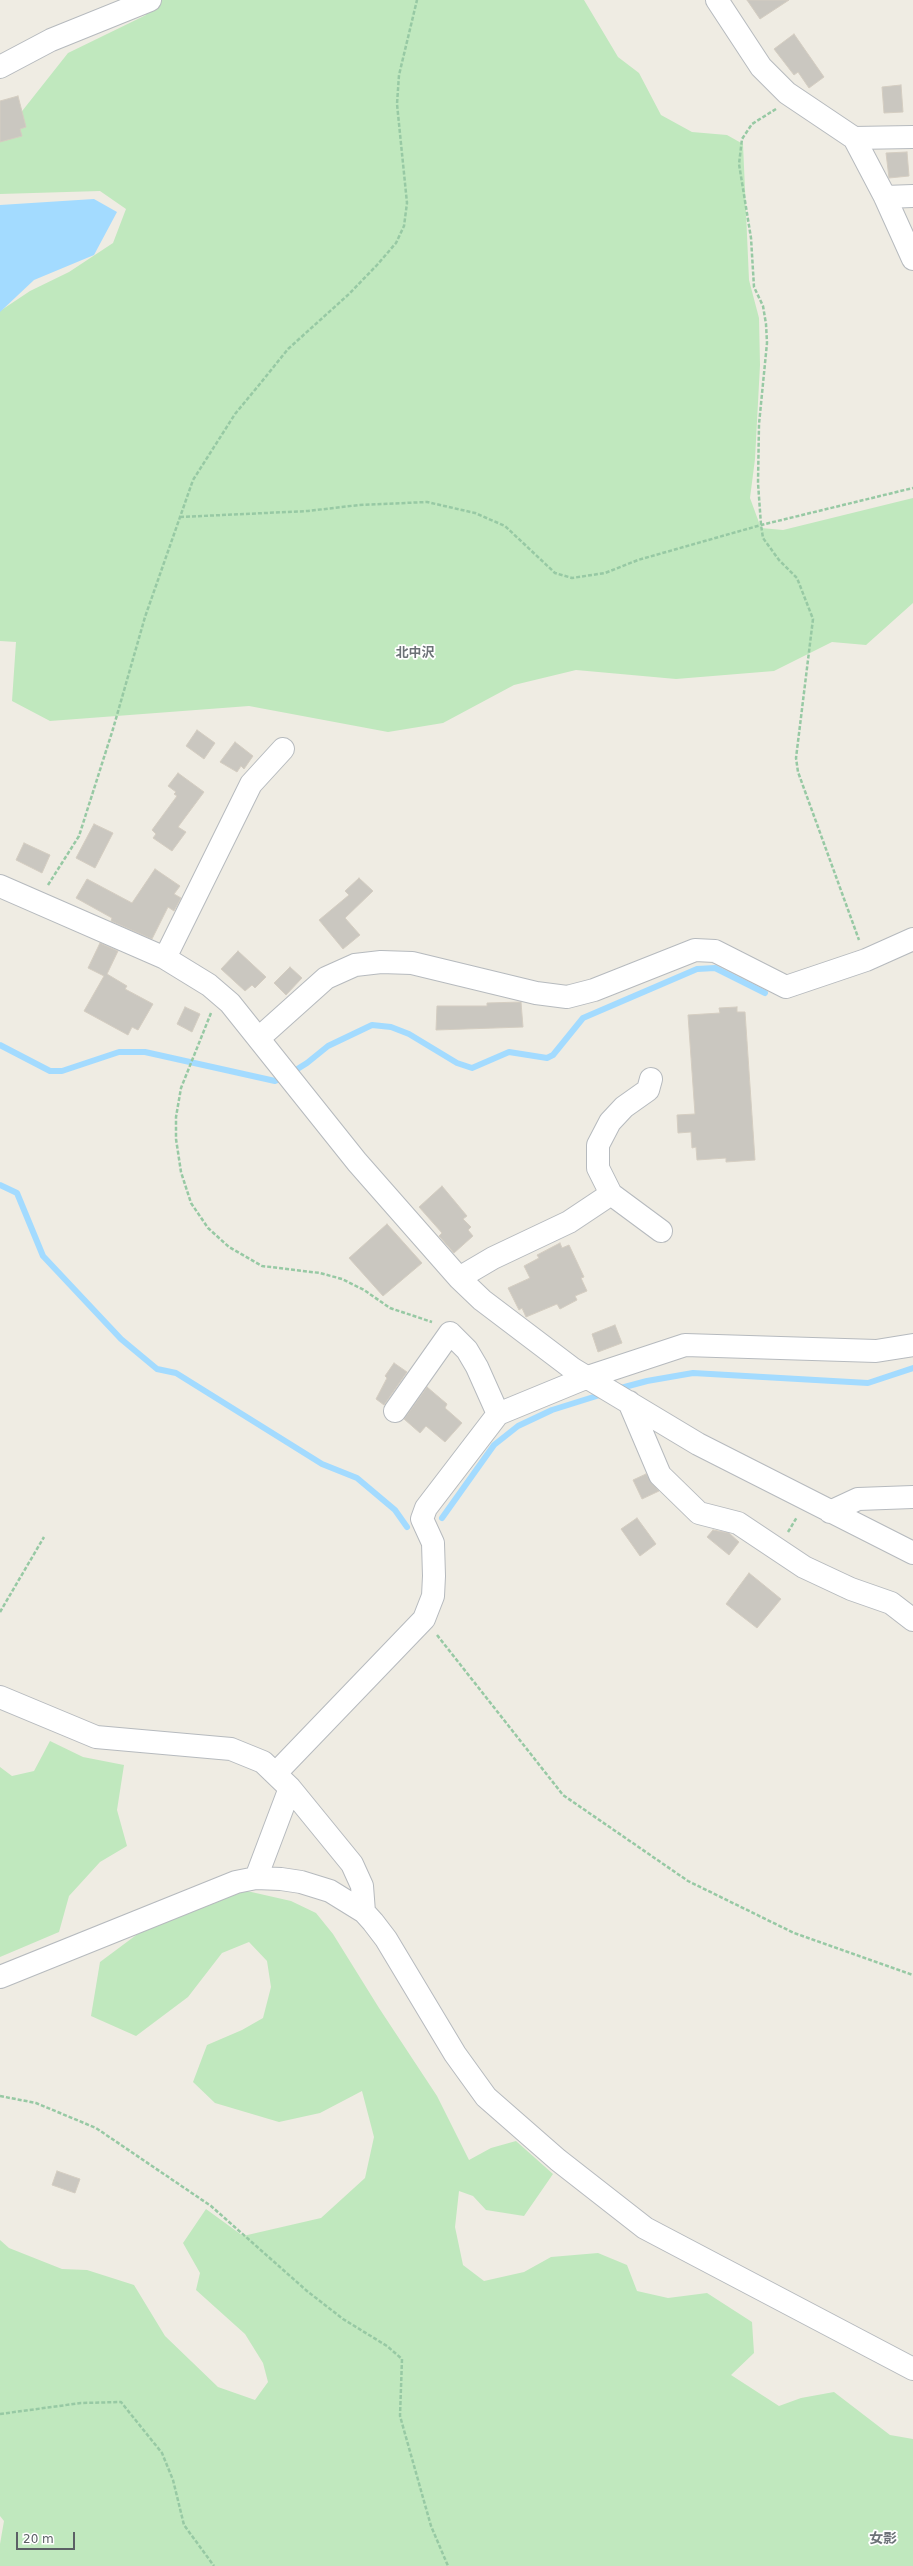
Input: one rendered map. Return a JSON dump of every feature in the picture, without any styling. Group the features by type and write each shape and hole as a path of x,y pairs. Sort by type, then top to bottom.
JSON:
{"street":[{"path":"0,67 51,40 150,0"},
{"path":"717,0 761,67 795,98 854,138 885,197 913,259"},
{"path":"854,138 913,137"},
{"path":"885,197 913,196"},
{"path":"165,958 251,784 283,749"},
{"path":"0,886 38,901 165,958 189,972 220,994 230,1003 259,1038 357,1162 460,1278 482,1300 573,1369 698,1444 913,1553"},
{"path":"259,1038 326,978 355,965 381,962 412,963 536,993 567,997 594,990 694,950 715,951 786,986 866,960 913,939"},
{"path":"651,1079 648,1090 624,1107 610,1122 598,1144 598,1168 611,1194 661,1231"},
{"path":"460,1278 493,1258 569,1222 611,1194"},
{"path":"395,1411 450,1333 467,1350 498,1414"},
{"path":"256,1878 283,1780 424,1619 432,1596 434,1576 433,1543 422,1519 426,1508 498,1414 588,1377 685,1345 876,1351 913,1345"},
{"path":"629,1402 660,1475 699,1513 738,1523 804,1567 851,1589 891,1603 913,1620"},
{"path":"830,1512 858,1499 913,1497"},
{"path":"0,1697 96,1737 231,1749 249,1755 283,1780 352,1864 362,1886 364,1912"},
{"path":"0,1977 236,1882 256,1878 302,1882 330,1891 364,1912 386,1939 456,2054 486,2097 558,2160 645,2228 913,2369"}],"path":[{"path":"38,901 79,836 111,736 145,617 194,480 235,414 288,349 349,294 396,243 404,226 407,203 397,104 399,75 417,0"},
{"path":"795,98 752,124 742,139 739,164 751,238 754,287 763,306 766,324 767,343 759,424 758,483 761,525 764,538 779,560 797,578 813,619 796,758 798,772 866,960"},
{"path":"180,517 308,511 359,505 427,502 475,513 505,526 555,573 572,578 605,573 638,560 761,525 913,488"},
{"path":"220,994 197,1043 181,1088 176,1117 176,1139 181,1172 191,1203 208,1228 229,1247 262,1266 320,1273 342,1279 364,1290 390,1308 439,1325 450,1333"},
{"path":"777,1549 808,1501"},
{"path":"0,1612 44,1537"},
{"path":"424,1619 563,1794 688,1880 794,1933 913,1975"},
{"path":"0,2096 36,2103 103,2132 211,2206 307,2291 342,2319 387,2346 402,2359 400,2416 431,2526 448,2566"},
{"path":"0,2414 81,2404 121,2402 162,2453 173,2480 184,2525 214,2566"}],"green space":[{"path":"140,0 584,0 618,57 639,73 661,115 692,132 727,135 743,144 749,280 759,318 760,365 755,459 750,498 761,528 783,530 913,498 913,603 866,645 832,642 774,671 676,679 576,670 514,685 443,723 388,732 249,706 50,721 12,701 16,642 0,641 0,311 30,291 69,272 113,243 126,209 100,191 0,194 0,139 68,53 146,15"},
{"path":"50,1741 83,1757 124,1765 117,1810 127,1846 100,1862 69,1896 59,1932 0,1957 0,1767 12,1776 34,1771"},
{"path":"247,1891 291,1901 316,1913 333,1934 379,2008 437,2096 469,2160 491,2148 516,2141 553,2174 524,2216 486,2210 473,2196 459,2191 455,2227 463,2265 484,2281 524,2272 551,2257 598,2253 627,2265 637,2291 668,2298 707,2293 752,2322 754,2353 731,2375 779,2406 801,2398 834,2392 890,2435 913,2439 913,2566 0,2566 0,2544 4,2521 0,2516 0,2240 9,2248 62,2269 87,2270 134,2285 165,2336 218,2387 255,2400 268,2382 263,2363 245,2334 196,2290 200,2273 183,2243 206,2209 243,2236 321,2218 365,2178 374,2137 362,2091 320,2113 279,2122 215,2103 193,2082 207,2045 242,2030 263,2018 271,1987 267,1961 249,1942 222,1953 188,1997 136,2036 91,2016 100,1962 143,1930 194,1905"}],"water":[{"path":"94,199 117,212 94,255 34,280 0,312 0,205"}],"building":[{"path":"747,0 789,0 760,19"},
{"path":"794,34 824,77 809,88 798,72 794,75 774,49"},
{"path":"901,85 903,112 884,113 882,87"},
{"path":"18,96 26,127 20,129 22,136 0,142 0,101"},
{"path":"907,152 909,176 889,178 886,153"},
{"path":"197,730 215,743 204,759 186,746"},
{"path":"235,742 253,756 244,769 241,766 237,772 220,762"},
{"path":"178,773 204,792 178,827 186,832 172,851 153,838 156,834 152,830 177,796 174,794 176,792 168,786"},
{"path":"94,824 113,833 95,868 76,858"},
{"path":"24,843 50,855 42,873 16,860"},
{"path":"155,869 180,886 174,894 181,898 174,911 168,907 152,939 111,921 112,918 76,898 87,879 132,903"},
{"path":"359,878 373,891 345,918 360,935 343,949 319,920 349,895 345,891"},
{"path":"100,943 118,951 107,974 127,986 125,989 153,1004 138,1030 132,1027 128,1035 84,1011 104,976 88,968"},
{"path":"238,951 266,977 255,988 252,985 245,991 221,969"},
{"path":"290,967 302,978 286,995 274,983"},
{"path":"521,1002 523,1027 436,1030 437,1006 487,1006 487,1003"},
{"path":"185,1007 200,1014 192,1032 177,1024"},
{"path":"737,1007 737,1012 745,1012 755,1160 726,1162 726,1158 697,1160 696,1147 692,1148 691,1132 678,1133 677,1115 695,1114 688,1015 720,1013 719,1008"},
{"path":"442,1186 467,1216 463,1219 471,1227 468,1230 473,1236 454,1253 439,1236 442,1233 419,1207"},
{"path":"387,1224 422,1263 383,1296 349,1258"},
{"path":"560,1243 562,1248 569,1245 584,1277 581,1278 587,1291 575,1296 577,1300 560,1309 557,1304 526,1317 522,1308 519,1310 508,1288 530,1278 524,1266 539,1258 537,1255"},
{"path":"615,1325 622,1343 598,1352 592,1334"},
{"path":"394,1363 407,1372 384,1405 376,1399 387,1378 385,1376"},
{"path":"427,1387 447,1404 445,1408 462,1423 445,1442 426,1426 420,1433 404,1419"},
{"path":"646,1474 659,1491 642,1499 633,1480"},
{"path":"637,1518 656,1544 640,1556 621,1529"},
{"path":"713,1530 729,1533 739,1542 729,1555 707,1537"},
{"path":"749,1573 781,1599 757,1628 726,1604"},
{"path":"57,2171 80,2179 75,2193 52,2185"}],"waterway":[{"path":"0,1045 50,1071 62,1071 119,1052 145,1052 275,1081 283,1078 307,1063 328,1046 372,1025 391,1027 409,1034 457,1063 472,1068 509,1052 547,1058 553,1055 583,1018 697,969 715,968 765,993"},
{"path":"0,1185 17,1193 43,1256 121,1339 157,1369 176,1373 322,1464 357,1478 395,1510 407,1527"},
{"path":"617,1389 647,1381 693,1373 868,1383 913,1368"},
{"path":"442,1518 494,1445 518,1426 552,1410 603,1394"}],"district":[{"name":"北中沢","path":"415,654"},
{"name":"女影","path":"883,2539"}]}
